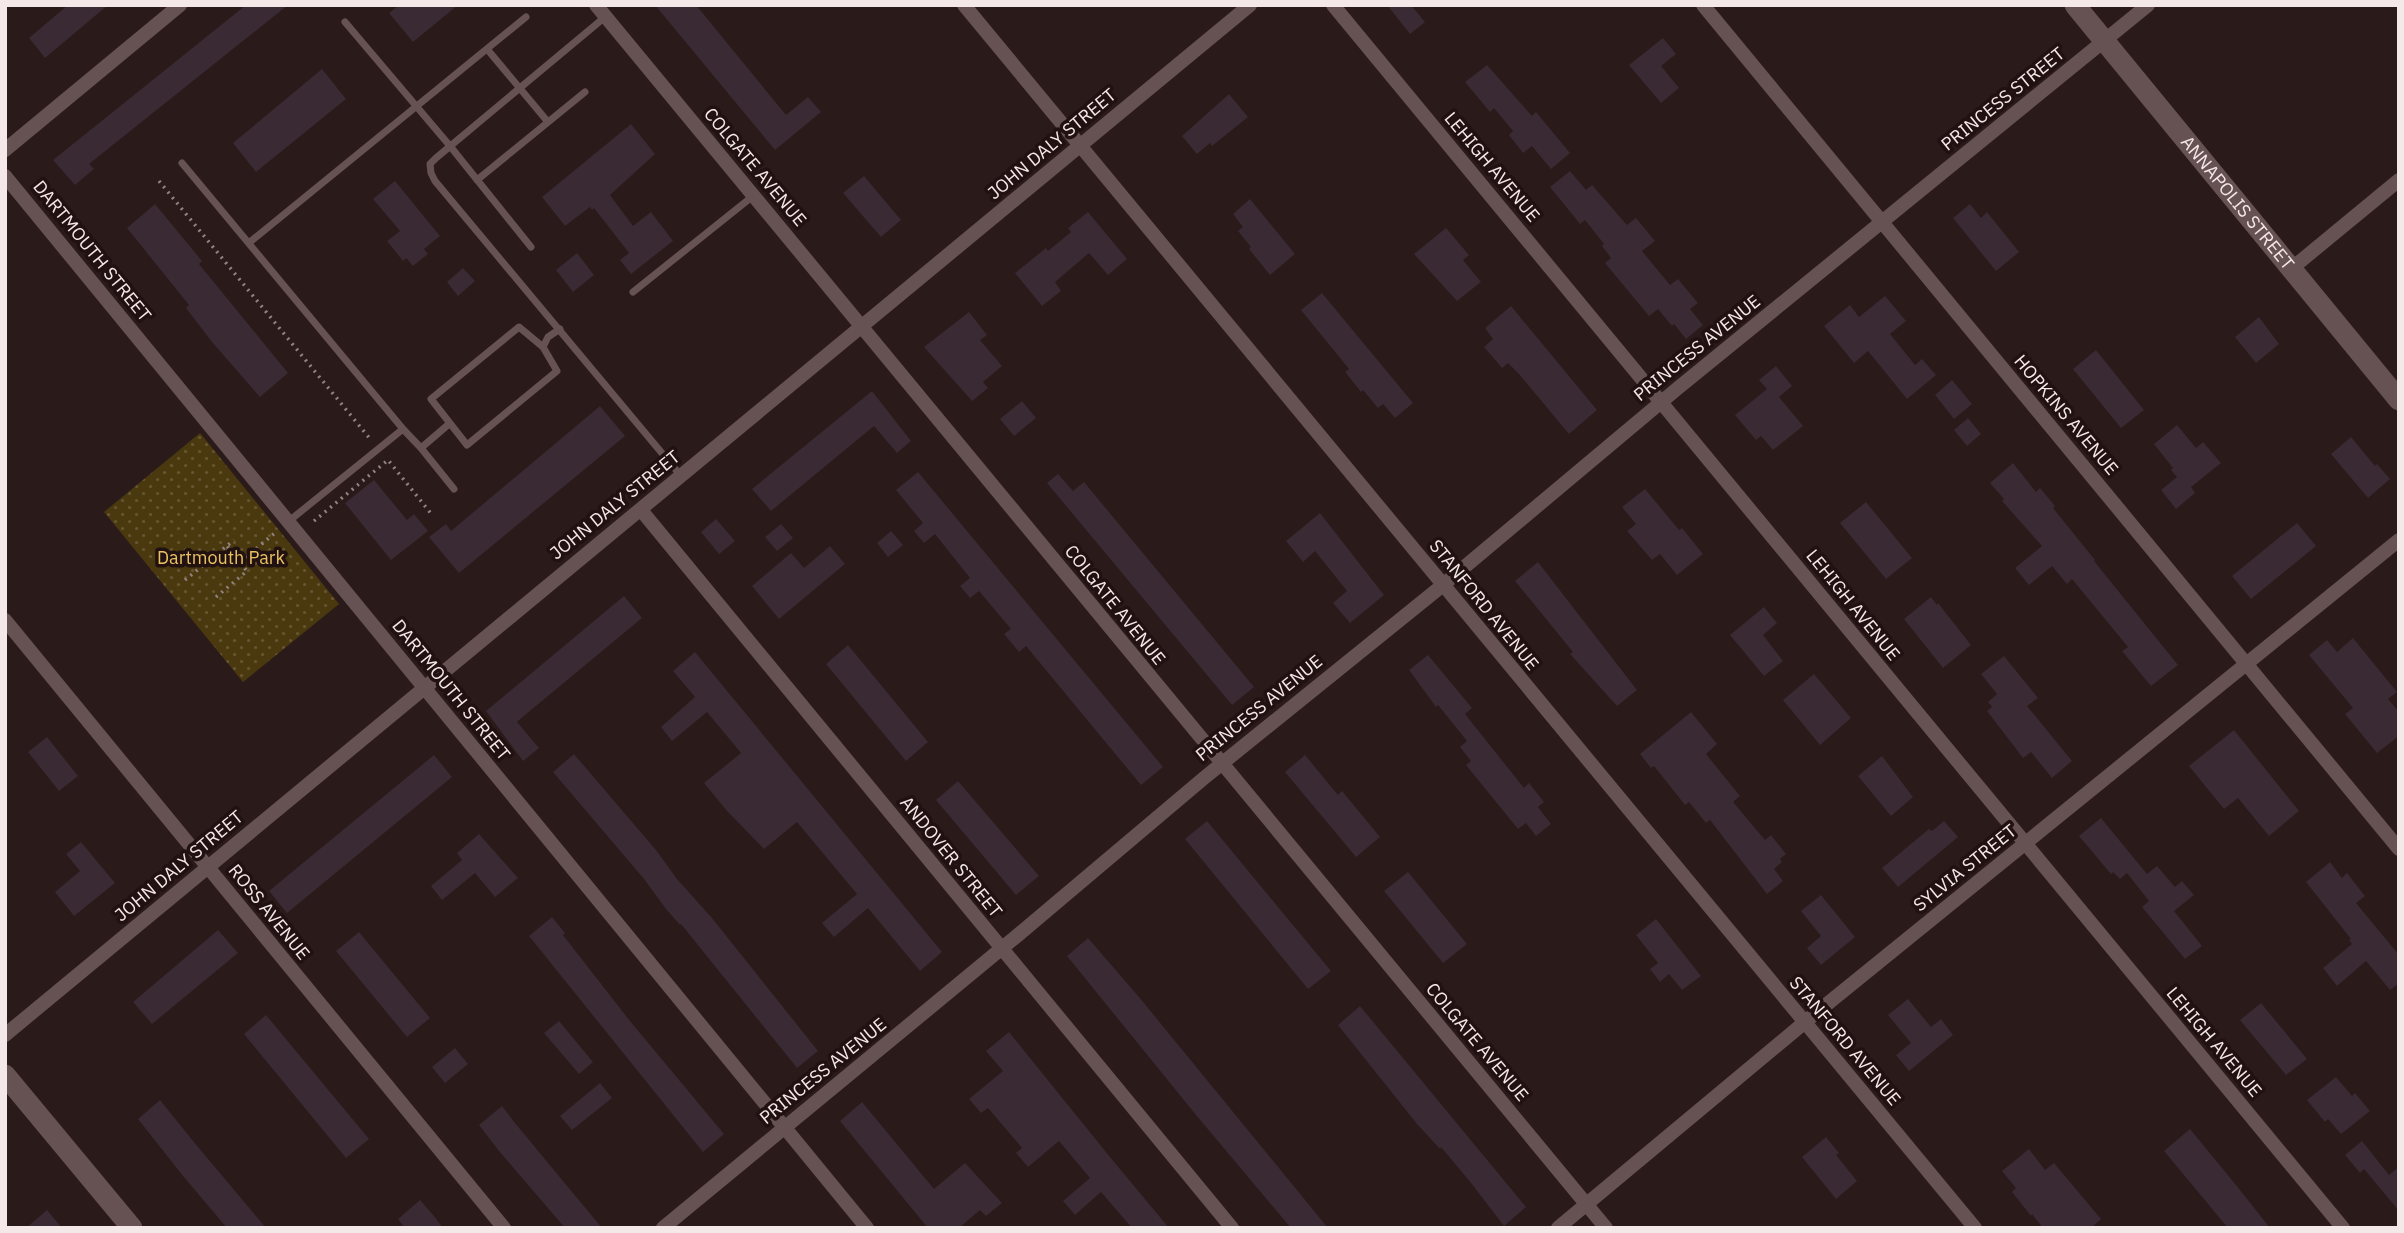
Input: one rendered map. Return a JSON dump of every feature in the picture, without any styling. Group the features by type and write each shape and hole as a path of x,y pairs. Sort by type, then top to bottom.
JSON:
{"street":[{"path":"5,150 180,5"},
{"name":"STANFORD AVENUE","path":"964,5 1975,1228"},
{"name":"JOHN DALY STREET","path":"5,1035 1250,5"},
{"name":"LEHIGH AVENUE","path":"1333,5 2343,1228"},
{"name":"HOPKINS AVENUE","path":"1703,5 2399,849"},
{"name":"ANNAPOLIS STREET","path":"2075,5 2399,400"},
{"name":"PRINCESS STREET","path":"1883,223 2148,5"},
{"name":"COLGATE AVENUE","path":"601,11 1606,1228"},
{"name":"DARTMOUTH STREET","path":"5,176 867,1228"},
{"path":"2291,269 2399,180"},
{"name":"PRINCESS AVENUE","path":"663,1228 1222,764 1883,223"},
{"name":"ANDOVER STREET","path":"641,510 1232,1228"},
{"name":"SYLVIA STREET","path":"1558,1228 1805,1022 2399,540"},
{"name":"ROSS AVENUE","path":"5,620 504,1228"},
{"path":"5,1074 132,1228"}],"lane":[{"path":"601,11 520,88 430,164 430,173 681,476"},
{"path":"250,242 526,17"},
{"path":"345,22 531,247"},
{"path":"487,49 548,122"},
{"path":"477,180 585,92"},
{"path":"182,163 454,489"},
{"path":"633,292 754,196"},
{"path":"519,327 543,347 557,371 467,444 431,399 519,327"},
{"path":"543,347 548,337 559,330"},
{"path":"421,449 449,424"},
{"path":"288,522 403,429"}],"path":[{"path":"159,181 372,441"},
{"path":"314,521 388,460 433,516"},
{"path":"240,562 288,522"},
{"path":"184,580 234,540"},
{"path":"216,597 247,571 227,546"}],"green space":[{"name":"Dartmouth Park","path":"200,433 339,604 243,682 104,512"}],"building":[{"path":"68,5 108,5 45,58 29,38"},
{"path":"246,5 288,5 89,164 94,169 75,185 53,160"},
{"path":"399,5 458,5 413,42 389,13"},
{"path":"655,5 696,5 786,115 808,97 821,112 775,150"},
{"path":"1387,5 1411,5 1425,22 1410,34"},
{"path":"1663,38 1676,54 1661,66 1679,88 1661,103 1629,65"},
{"path":"1487,65 1532,116 1536,112 1570,153 1551,169 1532,146 1523,153 1509,135 1513,131 1494,108 1490,112 1465,82"},
{"path":"322,69 346,99 256,172 233,143"},
{"path":"1229,94 1248,117 1212,146 1210,143 1197,154 1182,136"},
{"path":"631,124 655,154 610,195 633,226 651,212 673,241 631,274 620,260 629,253 594,208 592,210 590,207 565,226 542,197"},
{"path":"1570,171 1586,190 1592,185 1627,225 1636,218 1655,241 1642,251 1670,285 1678,279 1698,303 1690,309 1703,325 1686,339 1658,309 1649,316 1605,263 1611,258 1602,246 1604,244 1585,220 1580,224 1550,187"},
{"path":"864,176 901,220 881,237 843,193"},
{"path":"395,181 440,236 424,249 428,254 413,266 406,258 403,261 387,241 400,231 373,199"},
{"path":"1250,199 1295,254 1270,275 1238,231 1243,227 1233,214"},
{"path":"155,204 202,261 199,264 288,373 260,397 212,342 186,308 189,305 127,228"},
{"path":"1970,204 1981,218 1987,212 2019,252 1996,271 1953,218"},
{"path":"1088,212 1127,259 1108,275 1089,253 1055,282 1061,291 1042,306 1015,273 1071,232 1068,228"},
{"path":"1446,228 1469,255 1463,260 1481,282 1457,301 1414,254"},
{"path":"577,253 594,275 573,292 556,270"},
{"path":"463,268 475,281 458,296 447,282"},
{"path":"1322,293 1413,403 1395,418 1383,404 1378,408 1363,390 1361,392 1345,372 1349,369 1301,310"},
{"path":"1885,296 1906,321 1890,334 1915,365 1922,359 1936,375 1907,399 1868,351 1854,363 1824,326 1850,305 1859,317"},
{"path":"1511,306 1597,410 1569,434 1519,374 1508,363 1502,368 1484,347 1493,339 1485,328"},
{"path":"969,312 987,335 980,340 1002,366 983,382 988,388 972,401 924,347"},
{"path":"2259,317 2279,344 2256,363 2235,337"},
{"path":"2096,350 2144,410 2121,428 2073,369"},
{"path":"1776,366 1792,386 1779,397 1803,426 1773,450 1761,436 1756,440 1735,415 1767,389 1759,380"},
{"path":"1952,380 1972,404 1954,419 1935,395"},
{"path":"872,391 911,441 897,453 874,426 771,511 752,489"},
{"path":"1022,401 1036,418 1014,436 1000,419"},
{"path":"600,406 625,436 459,573 429,537 446,524 451,531"},
{"path":"1968,418 1981,434 1967,446 1954,430"},
{"path":"2177,425 2196,448 2203,442 2221,463 2191,487 2195,493 2176,509 2161,490 2177,477 2154,444"},
{"path":"2351,437 2375,466 2377,464 2390,479 2368,498 2331,454"},
{"path":"2013,463 2036,492 2040,488 2055,506 2053,508 2094,561 2178,665 2151,686 2122,651 2128,647 2072,579 2067,584 2052,566 2029,585 2015,568 2042,546 2002,501 2004,499 1990,483"},
{"path":"918,472 1163,767 1141,785 1026,646 1019,652 1004,634 1011,629 979,591 970,598 960,586 970,578 935,534 924,543 914,531 923,523 896,490"},
{"path":"1058,474 1073,491 1084,482 1254,687 1232,705 1047,483"},
{"path":"374,480 407,520 414,514 428,531 391,560 345,503"},
{"path":"1645,489 1703,554 1677,575 1660,554 1652,560 1627,531 1636,524 1622,507"},
{"path":"1866,502 1912,558 1886,579 1840,523"},
{"path":"1320,513 1384,595 1350,623 1333,603 1347,591 1315,551 1303,562 1286,541"},
{"path":"716,519 735,541 719,554 701,532"},
{"path":"2297,523 2316,546 2251,599 2232,576"},
{"path":"781,524 793,538 777,551 765,537"},
{"path":"891,531 903,545 888,557 877,543"},
{"path":"830,546 845,564 779,619 752,586 791,553 804,568"},
{"path":"1538,562 1637,690 1617,706 1570,654 1573,652 1515,581"},
{"path":"624,596 642,618 517,722 539,748 523,761 486,711"},
{"path":"1931,597 1971,645 1943,668 1904,619"},
{"path":"1764,607 1777,623 1763,635 1783,661 1764,676 1730,635"},
{"path":"2353,638 2397,692 2388,699 2399,712 2399,736 2377,753 2345,714 2353,708 2309,655 2327,640 2337,652"},
{"path":"848,645 928,742 906,761 826,664"},
{"path":"695,652 942,952 920,971 868,908 834,937 822,923 857,894 797,822 764,849 727,811 704,783 741,753 707,712 672,741 661,727 695,697 673,671"},
{"path":"1428,655 1472,708 1465,714 1524,788 1529,783 1544,802 1538,807 1551,824 1536,836 1526,823 1518,829 1466,765 1471,761 1460,747 1467,741 1438,705 1436,707 1409,670"},
{"path":"2004,656 2038,698 2027,706 2072,761 2052,778 2031,752 2023,758 1987,711 1992,707 1988,702 1997,694 1981,674"},
{"path":"1814,674 1851,718 1820,745 1783,700"},
{"path":"1691,712 1717,744 1706,754 1740,796 1733,802 1765,840 1771,835 1786,854 1774,869 1783,881 1767,894 1710,820 1706,823 1689,802 1685,805 1654,766 1651,768 1640,754"},
{"path":"2234,730 2299,811 2269,836 2238,798 2224,809 2189,766"},
{"path":"47,737 78,776 59,791 28,752"},
{"path":"574,754 712,918 818,1051 797,1068 644,879 553,772"},
{"path":"434,755 452,777 287,913 269,891"},
{"path":"1305,755 1338,795 1342,791 1380,837 1356,857 1285,772"},
{"path":"1882,756 1913,797 1891,816 1858,776"},
{"path":"958,781 1039,876 1016,895 936,800"},
{"path":"2101,818 2147,874 2157,866 2175,887 2182,881 2194,895 2174,911 2202,946 2185,959 2142,907 2149,901 2127,873 2120,879 2113,872 2111,874 2079,836"},
{"path":"1207,821 1331,971 1308,989 1185,839"},
{"path":"1944,821 1958,837 1898,887 1882,868 1929,829 1932,831"},
{"path":"479,834 518,878 495,897 475,873 442,900 431,886 462,860 457,853"},
{"path":"81,842 115,883 74,916 55,892 80,871 66,854"},
{"path":"2330,862 2342,878 2347,873 2365,896 2356,903 2399,955 2399,983 2390,990 2366,961 2337,986 2323,968 2352,944 2349,940 2351,939 2306,882"},
{"path":"1408,872 1467,944 1443,963 1384,891"},
{"path":"1821,895 1855,937 1821,965 1807,948 1821,936 1801,911"},
{"path":"552,917 630,1021 724,1134 703,1152 529,936"},
{"path":"1656,919 1701,976 1682,990 1669,974 1660,982 1650,969 1658,963 1636,935"},
{"path":"218,930 238,953 152,1024 133,1002"},
{"path":"359,932 430,1018 407,1037 336,951"},
{"path":"1088,938 1328,1228 1291,1228 1196,1115 1067,956"},
{"path":"1908,999 1931,1027 1941,1019 1953,1035 1909,1071 1896,1055 1911,1043 1888,1015"},
{"path":"2261,1003 2307,1059 2286,1075 2240,1020"},
{"path":"1360,1006 1526,1207 1504,1226 1441,1147 1440,1149 1417,1124 1338,1025"},
{"path":"266,1015 369,1139 346,1158 244,1034"},
{"path":"559,1021 593,1062 579,1074 544,1033"},
{"path":"1009,1032 1169,1228 1132,1228 1101,1192 1075,1215 1063,1201 1090,1178 1059,1141 1028,1167 1016,1153 1022,1148 988,1108 981,1113 969,1099 1003,1071 986,1051"},
{"path":"455,1048 468,1064 445,1083 432,1067"},
{"path":"2336,1077 2352,1096 2355,1093 2370,1111 2341,1134 2328,1119 2325,1122 2307,1100"},
{"path":"600,1083 612,1098 572,1130 560,1116"},
{"path":"160,1100 266,1228 227,1228 183,1176 138,1119"},
{"path":"862,1102 934,1189 965,1163 1002,1203 986,1216 980,1210 959,1228 928,1228 840,1121"},
{"path":"502,1106 602,1228 565,1228 499,1151 479,1125"},
{"path":"2190,1129 2270,1228 2228,1228 2164,1151"},
{"path":"1826,1137 1839,1153 1836,1155 1857,1181 1836,1199 1802,1157"},
{"path":"2362,1141 2389,1175 2399,1167 2399,1211 2364,1169 2360,1173 2345,1155"},
{"path":"2029,1149 2045,1170 2054,1163 2101,1219 2091,1228 2043,1228 2012,1192 2016,1188 2002,1171"},
{"path":"420,1200 443,1228 405,1228 398,1219"},
{"path":"47,1210 62,1228 26,1228"}]}
